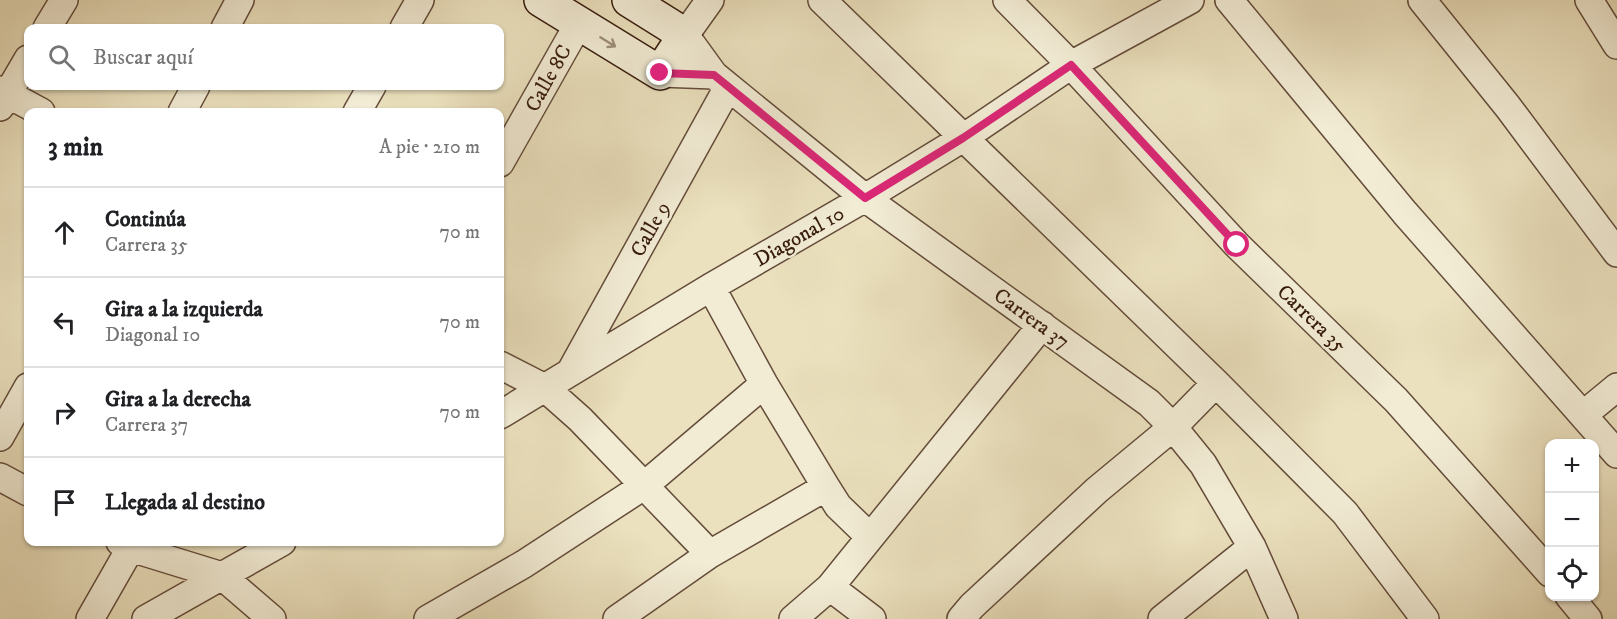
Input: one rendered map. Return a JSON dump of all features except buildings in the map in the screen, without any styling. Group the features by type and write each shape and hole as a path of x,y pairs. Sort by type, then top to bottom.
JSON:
{"street":[{"path":"49,24 64,0"},
{"path":"227,24 240,0"},
{"path":"406,24 420,0"},
{"path":"541,0 660,73 721,81"},
{"path":"629,0 686,35"},
{"path":"660,73 710,0"},
{"path":"822,0 1216,382 1345,513 1425,619"},
{"name":"Carrera 35","path":"1007,0 1071,65 1237,245 1396,400 1545,567"},
{"name":"Diagonal 10","path":"504,413 571,370 963,138 1071,65 1190,0"},
{"path":"1229,0 1405,213 1617,454"},
{"path":"1422,0 1508,107 1617,252"},
{"path":"1589,0 1617,45"},
{"name":"Calle 8C","path":"504,157 579,23"},
{"name":"Carrera 37","path":"686,35 721,81 865,198 1149,403 1173,427 1203,464 1252,547 1284,619"},
{"path":"24,65 2,97 31,108"},
{"name":"Calle 9","path":"571,370 721,81"},
{"path":"184,108 194,90"},
{"path":"359,108 370,90"},
{"path":"711,287 764,384 838,506 869,536"},
{"path":"793,619 830,587 1042,325"},
{"path":"504,367 545,388 580,419 710,554"},
{"path":"961,619 972,606 1097,490 1173,427 1216,382"},
{"path":"428,619 524,564 645,486 764,384"},
{"path":"1583,415 1617,387"},
{"path":"0,437 24,394"},
{"path":"0,477 24,490"},
{"path":"617,619 710,554 826,487"},
{"path":"90,619 128,546"},
{"path":"135,546 222,576 272,619"},
{"path":"146,619 275,546"},
{"path":"1162,619 1252,547"},
{"path":"830,587 872,619"},
{"path":"1572,601 1588,619"}],"route":[{"path":"660,73 714,75 865,198 963,138 1071,65 1237,245"}]}
